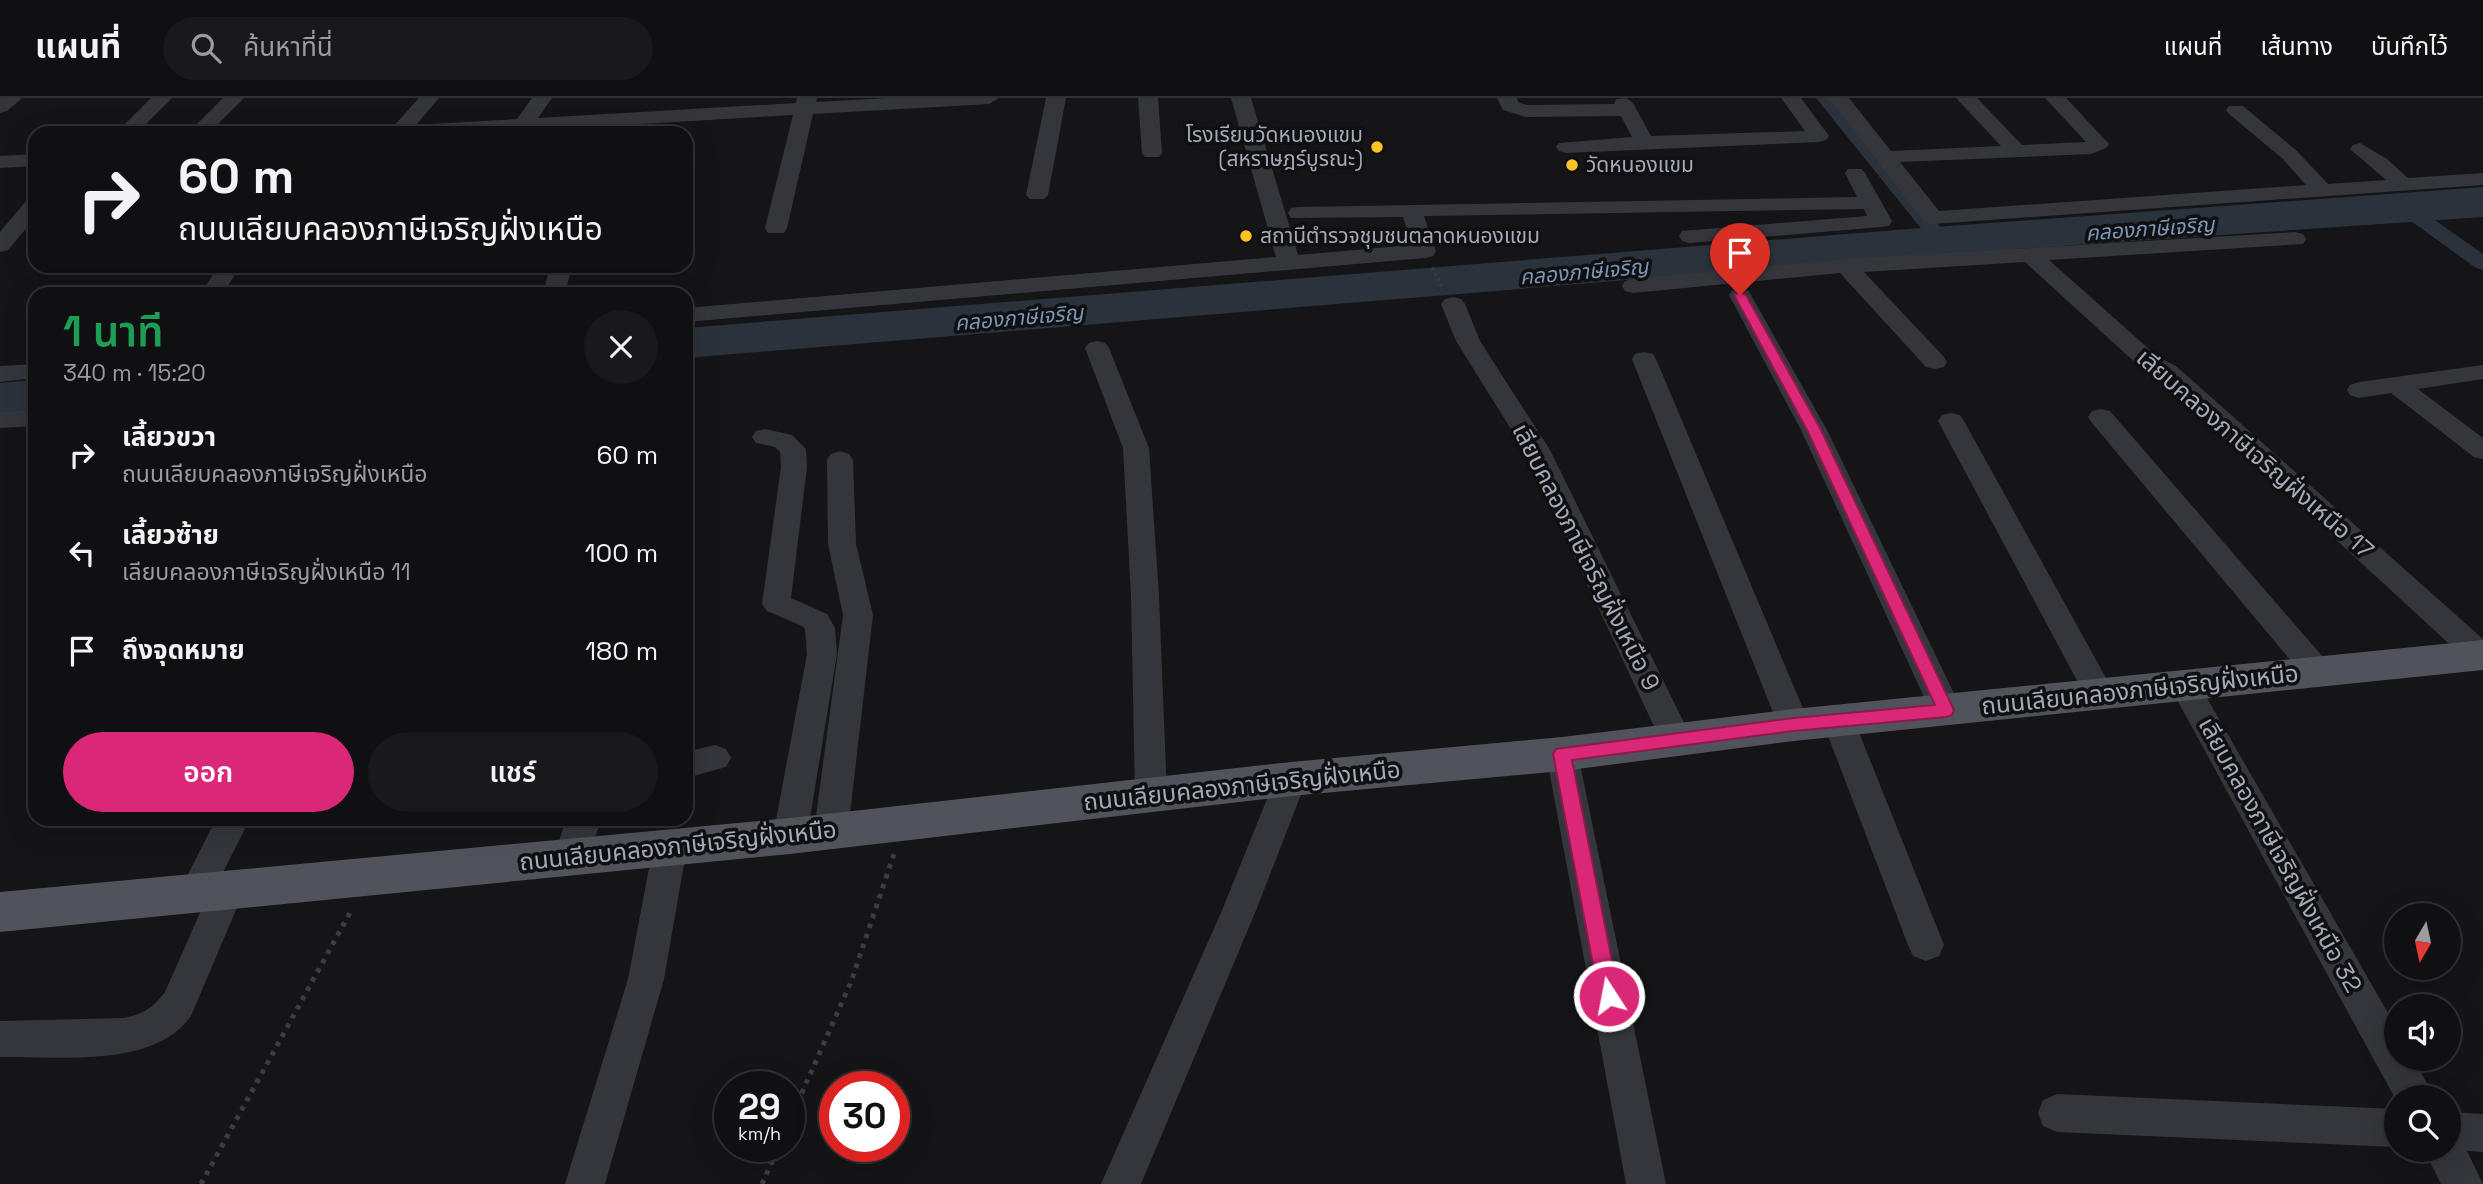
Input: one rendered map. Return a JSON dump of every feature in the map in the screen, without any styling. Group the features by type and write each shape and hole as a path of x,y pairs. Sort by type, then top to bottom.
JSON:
{"main road":[{"name":"ถนนเลียบคลองภาษีเจริญฝั่งเหนือ","path":"0,912 370,877 578,838 670,847 790,836 1291,779 1562,754 1838,720 2482,655"}],"street":[{"path":"0,107 12,98"},
{"path":"133,126 162,98"},
{"path":"205,126 234,98"},
{"path":"399,126 429,98"},
{"path":"517,126 542,98"},
{"path":"683,117 690,98"},
{"path":"607,126 780,105 989,98"},
{"path":"1037,195 1056,98"},
{"path":"1148,98 1152,153"},
{"path":"1241,98 1289,262"},
{"path":"1507,98 1510,106 1525,111 1625,106 1645,142"},
{"path":"1566,146 1819,136 1791,98"},
{"path":"1839,98 1933,218 2483,179"},
{"path":"1966,98 2017,151"},
{"path":"1885,157 2091,148 2099,144 2055,98"},
{"path":"776,228 805,104"},
{"path":"2236,110 2290,155 2323,191"},
{"path":"2360,149 2380,163 2403,185"},
{"path":"0,162 28,160"},
{"path":"1690,236 1881,221 1855,173"},
{"path":"1299,213 1871,203"},
{"path":"693,314 1425,251 1411,209"},
{"path":"0,245 28,213"},
{"path":"1633,286 1846,266 2295,239"},
{"name":"เลียบคลองภาษีเจริญฝั่งเหนือ 17","path":"2029,254 2149,362 2167,371 2482,655"},
{"path":"1846,266 1934,362"},
{"path":"1740,295 1814,430 1946,710"},
{"name":"เลียบคลองภาษีเจริญฝั่งเหนือ 9","path":"1452,304 1468,341 1537,450 1676,739"},
{"path":"1097,348 1136,448 1145,596 1151,795"},
{"path":"1644,359 1794,725"},
{"path":"0,374 28,372"},
{"path":"2360,390 2483,372"},
{"path":"2395,384 2483,452"},
{"path":"0,420 28,416"},
{"path":"2101,417 2318,672"},
{"path":"1951,421 2100,695"},
{"path":"765,438 783,441 793,449 794,467 776,595 777,604 788,611 819,622 823,631 822,654 790,836"},
{"path":"831,831 858,615 842,544 840,460"},
{"name":"เลียบคลองภาษีเจริญฝั่งเหนือ 32","path":"2185,687 2408,1085"},
{"path":"1838,720 1926,944"},
{"path":"1562,754 1646,1184"},
{"path":"1121,1184 1240,908 1291,779"},
{"path":"0,1039 138,1034 155,1027 169,1016 178,1004 231,826"},
{"path":"585,1184 646,979 670,847"},
{"path":"2057,1113 2384,1127"},
{"path":"2461,1132 2483,1133"},
{"path":"2451,1162 2463,1184"}],"path":[{"path":"1428,261 1452,304"},
{"path":"805,1085 850,982 905,823"},
{"path":"201,1184 370,877"},
{"path":"762,1184 772,1162"}],"water":[{"name":"คลองภาษีเจริญ","path":"2483,187 2483,217 1929,255 693,357 693,327 1908,229"},
{"path":"28,381 28,414 0,416 0,383"}],"waterway":[{"path":"1825,98 1943,243"},
{"path":"2411,212 2483,264"}],"place":[{"name":"โรงเรียนวัดหนองแขม (สหราษฎร์บูรณะ)","path":"1377,147"},
{"name":"วัดหนองแขม","path":"1572,165"},
{"name":"สถานีตำรวจชุมชนตลาดหนองแขม","path":"1246,236"}],"route":[{"path":"1609,996 1562,754 1794,725 1946,710 1814,430 1740,295"}]}
